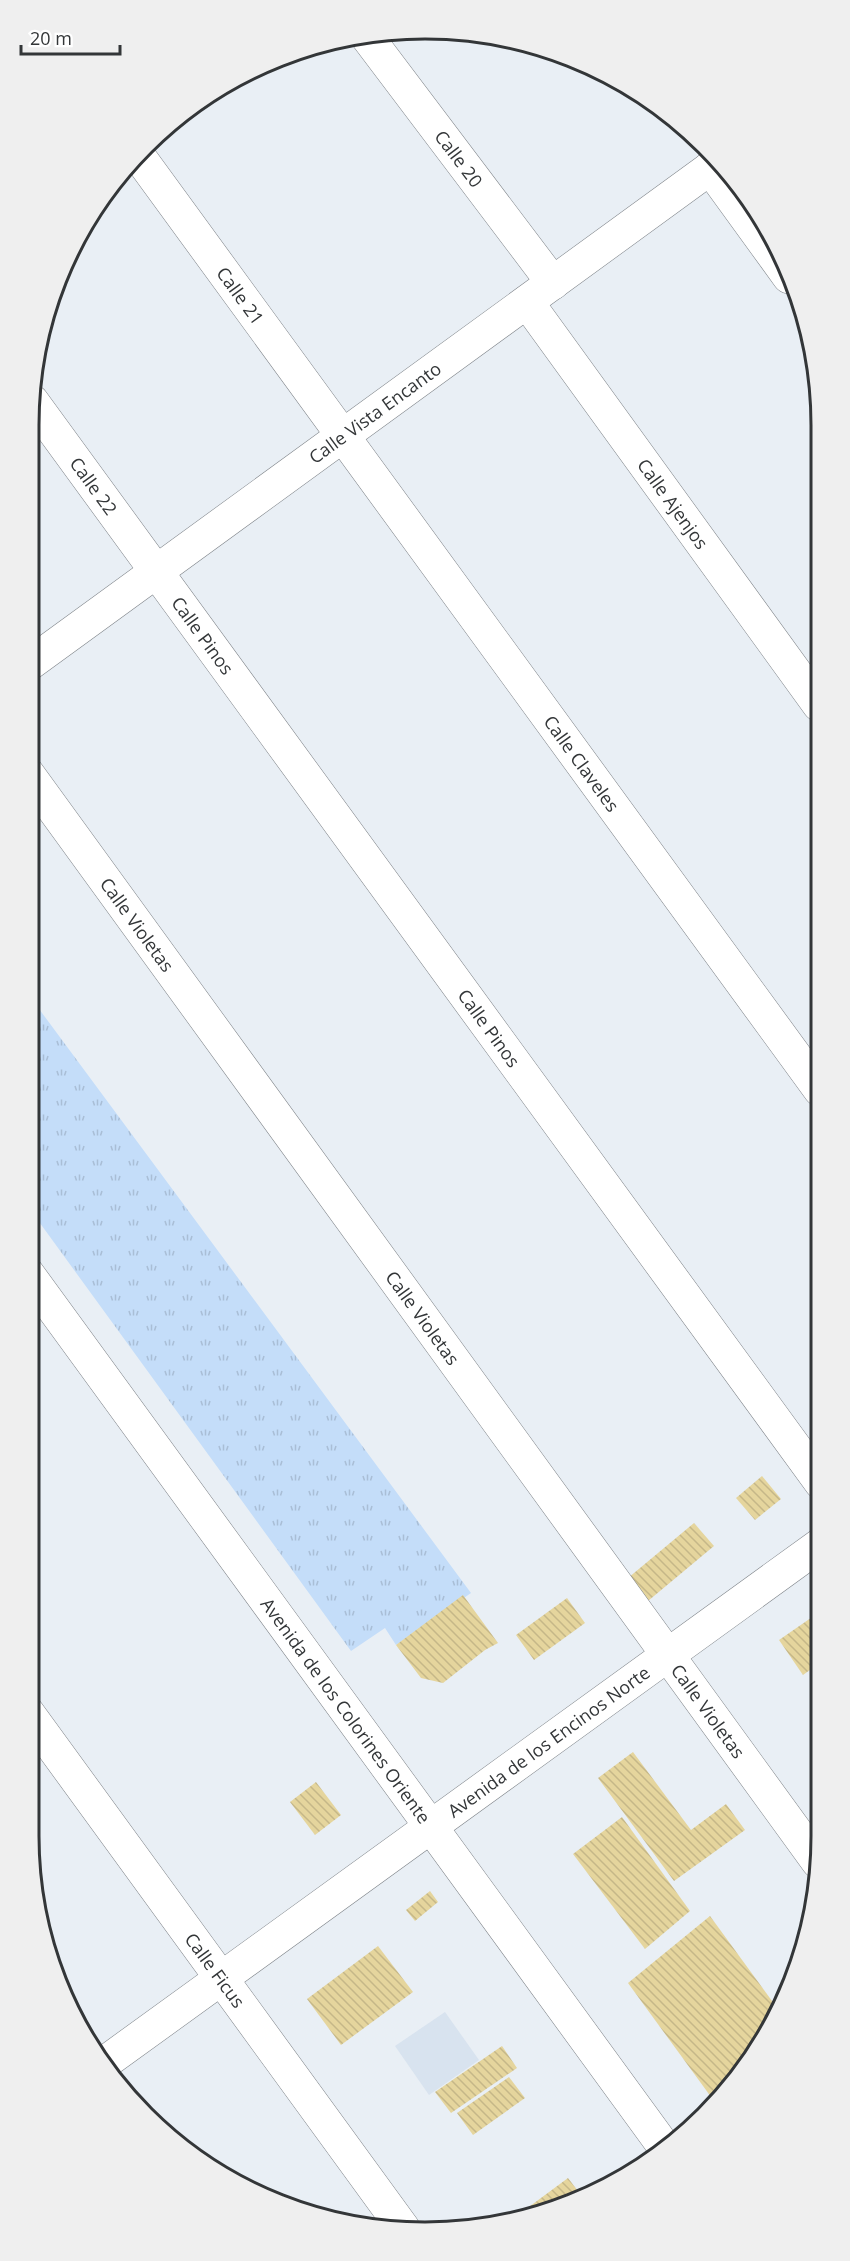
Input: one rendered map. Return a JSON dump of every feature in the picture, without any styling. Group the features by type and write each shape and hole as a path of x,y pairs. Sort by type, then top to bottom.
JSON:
{"street":[{"name":"Calle 20","path":"371,43 553,283"},
{"name":"Calle 21","path":"143,162 344,435"},
{"name":"Calle Vista Encanto","path":"39,657 712,167"},
{"path":"738,200 755,226"},
{"name":"Calle Ajenjos","path":"527,302 811,694"},
{"name":"Calle 22","path":"40,411 158,571"},
{"name":"Calle Claveles","path":"344,435 811,1078"},
{"name":"Calle Pinos","path":"158,571 811,1469"},
{"name":"Calle Violetas","path":"39,789 810,1851"},
{"name":"Avenida de los Colorines Oriente","path":"39,1289 660,2142"},
{"name":"Avenida de los Encinos Norte","path":"110,2059 811,1551"},
{"name":"Calle Ficus","path":"39,1728 398,2221"}],"shaded area":[{"path":"445,2012 479,2060 429,2095 395,2046"}],"green space":[{"path":"39,1009 471,1593 396,1645 385,1628 351,1651 39,1222"}],"building":[{"path":"762,1476 781,1499 755,1520 736,1498"},
{"path":"694,1523 714,1546 648,1601 628,1578"},
{"path":"463,1595 498,1643 485,1650 443,1683 421,1678 396,1645"},
{"path":"567,1598 585,1623 534,1660 516,1635"},
{"path":"811,1618 811,1669 803,1675 779,1640"},
{"path":"633,1752 691,1830 726,1804 745,1830 674,1881 598,1778"},
{"path":"316,1782 341,1815 315,1835 290,1802"},
{"path":"622,1817 690,1911 645,1949 573,1854"},
{"path":"430,1891 438,1902 415,1921 406,1910"},
{"path":"710,1916 773,2003 746,2050 710,2096 628,1983"},
{"path":"378,1946 413,1992 341,2045 307,1999"},
{"path":"502,2046 517,2068 451,2113 435,2092"},
{"path":"509,2077 525,2098 473,2135 457,2113"},
{"path":"568,2178 578,2191 549,2202 527,2208"}]}
